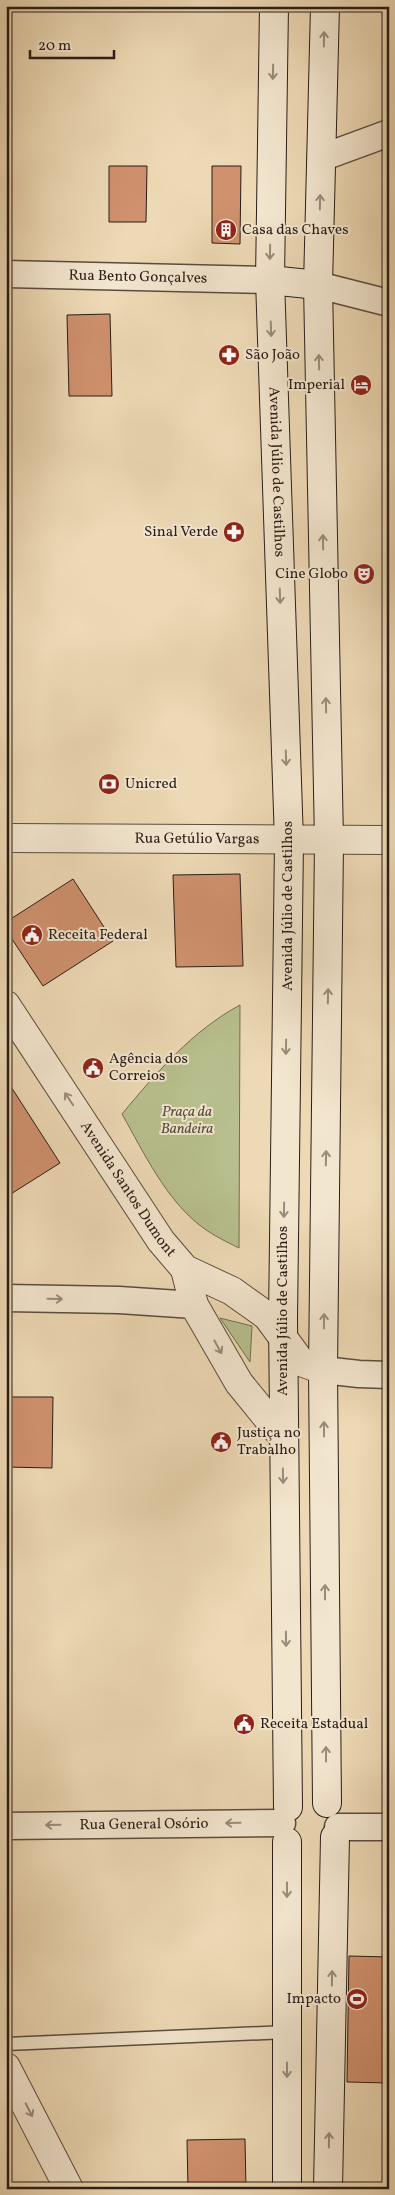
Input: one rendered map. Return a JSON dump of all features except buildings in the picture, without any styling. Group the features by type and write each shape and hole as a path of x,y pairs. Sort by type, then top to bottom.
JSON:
{"main road":[{"name":"Avenida Júlio de Castilhos","path":"274,6 270,280 289,841 283,1437 287,2189"},
{"path":"325,6 318,285 329,841 324,1370 333,1822 328,2189"},
{"path":"270,280 318,285"},
{"name":"Rua Getúlio Vargas","path":"6,838 289,841 389,840"},
{"name":"Avenida Santos Dumont","path":"6,1005 162,1241 186,1269 232,1291 267,1316 301,1362 324,1370"},
{"path":"186,1269 194,1305 239,1383 283,1437"},
{"path":"300,1798 319,1798 333,1822 330,1844 314,1853 296,1850 286,1824 300,1798"},
{"path":"287,2032 331,2032"},
{"path":"6,2067 69,2189"}],"street":[{"path":"321,158 389,133"},
{"name":"Rua Bento Gonçalves","path":"6,274 270,280"},
{"path":"318,285 389,303"},
{"path":"6,1298 119,1300 194,1305"},
{"path":"324,1370 389,1375"},
{"path":"333,1822 389,1827"},
{"name":"Rua General Osório","path":"6,1826 286,1824"}],"lane":[{"path":"6,2044 287,2032"}],"green space":[{"name":"Praça da Bandeira","path":"240,1005 239,1248 202,1227 177,1203 147,1160 122,1114 148,1083 191,1040 206,1027"},
{"path":"220,1318 252,1326 250,1362"}],"place":[{"name":"Casa das Chaves","path":"226,230"},
{"name":"São João","path":"229,355"},
{"name":"Imperial","path":"361,385"},
{"name":"Sinal Verde","path":"234,532"},
{"name":"Cine Globo","path":"364,574"},
{"name":"Unicred","path":"109,784"},
{"name":"Receita Federal","path":"32,935"},
{"name":"Agência dos Correios","path":"93,1068"},
{"name":"Justiça no Trabalho","path":"221,1442"},
{"name":"Receita Estadual","path":"244,1724"},
{"name":"Impacto","path":"357,1999"}]}
